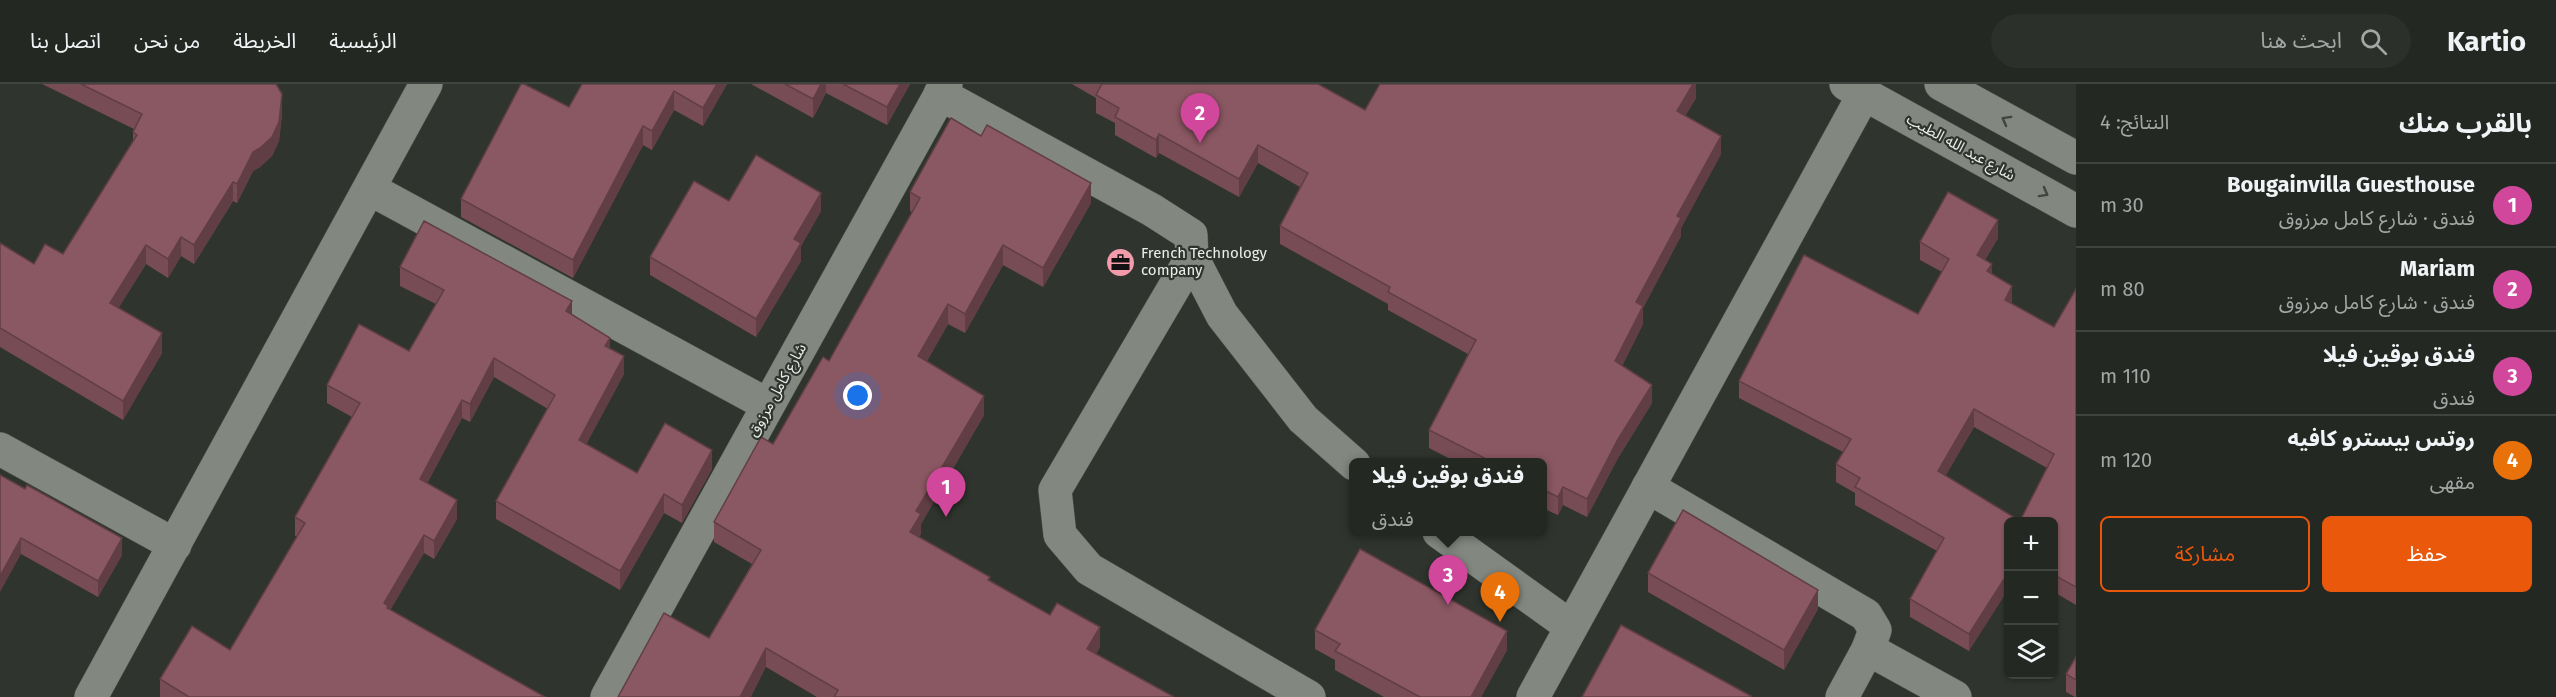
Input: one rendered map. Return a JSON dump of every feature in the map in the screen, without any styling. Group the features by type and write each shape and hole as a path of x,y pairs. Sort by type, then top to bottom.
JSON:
{"street":[{"path":"92,697 426,84"},
{"path":"1941,84 2076,158"},
{"path":"943,89 1191,235 1192,256 1222,315 1295,410 1349,460"},
{"name":"شارع كامل مرزوق","path":"607,697 943,89"},
{"path":"1533,697 1648,487 1855,89"},
{"name":"شارع عبد الله الطيب","path":"1855,89 2076,211"},
{"path":"370,189 768,405"},
{"path":"1192,256 1055,490 1060,535 1089,569 1309,697"},
{"path":"0,449 175,545"},
{"path":"1648,487 1866,615 1875,630 1868,649 1842,697"},
{"path":"1446,536 1570,626"},
{"path":"1868,649 1955,697"}],"building":[{"path":"81,84 276,84 282,94 279,122 272,137 253,152 237,184 233,182 194,245 181,237 168,259 146,245 110,303 162,333 123,401 0,328 0,243 34,264 45,244 63,254 137,135 133,132 142,114"},
{"path":"521,84 569,107 582,84 717,84 703,108 674,91 652,131 643,126 573,260 461,199"},
{"path":"785,84 821,84 813,99"},
{"path":"843,84 900,84 887,107"},
{"path":"1102,84 1318,84 1365,110 1380,84 1693,84 1677,111 1721,136 1677,216 1681,218 1636,302 1643,306 1615,361 1652,385 1618,439 1587,499 1563,487 1558,497 1547,492 1547,458 1484,458 1429,430 1476,340 1388,292 1390,287 1280,226 1308,173 1258,145 1239,179 1159,134 1156,140 1115,117 1119,108 1096,95"},
{"path":"951,118 981,136 987,125 1091,183 1043,268 1003,245 965,314 948,304 918,356 984,396 916,511 921,514 910,532 990,577 988,580 1050,615 1057,603 1100,627 1087,649 1174,697 834,697 838,690 766,648 740,697 618,697 664,613 709,638 761,550 714,522 761,437 773,444 823,357 829,361 920,198 910,192"},
{"path":"756,155 821,193 794,239 801,243 756,319 650,257 694,181 729,201"},
{"path":"1948,192 1998,220 1977,255 1992,264 1987,271 2012,286 2005,300 2054,327 2076,289 2076,587 2058,577 2058,517 2022,517 2054,454 1974,409 1938,471 2013,517 2004,517 2004,579 1969,634 1910,599 1944,538 1855,487 1860,478 1836,464 1851,439 1739,381 1804,255 1918,314 1949,259 1920,242"},
{"path":"424,221 572,301 566,311 610,338 605,346 624,356 579,440 637,473 665,423 712,450 682,505 664,494 620,571 496,501 555,395 494,358 470,404 462,400 420,479 457,500 434,541 424,535 384,603 388,606 387,608 545,697 189,697 160,679 192,626 230,650 305,523 295,517 360,403 327,385 359,324 409,351 444,290 400,267"},
{"path":"0,475 25,489 27,485 122,538 98,581 21,538 0,576"},
{"path":"1683,510 1818,590 1784,650 1648,573"},
{"path":"1360,549 1507,631 1471,697 1420,697 1335,651 1340,644 1315,630"},
{"path":"1621,625 1751,696 1582,697"},
{"path":"2076,657 2076,680 2066,674"}],"place":[{"name":"Mariam","path":"1200,143"},
{"name":"French Technology company","path":"1120,262"},
{"name":"Bougainvilla Guesthouse","path":"946,517"},
{"name":"فندق بوقين فيلا","path":"1448,605"},
{"name":"روتس بيسترو كافيه","path":"1500,622"}]}
